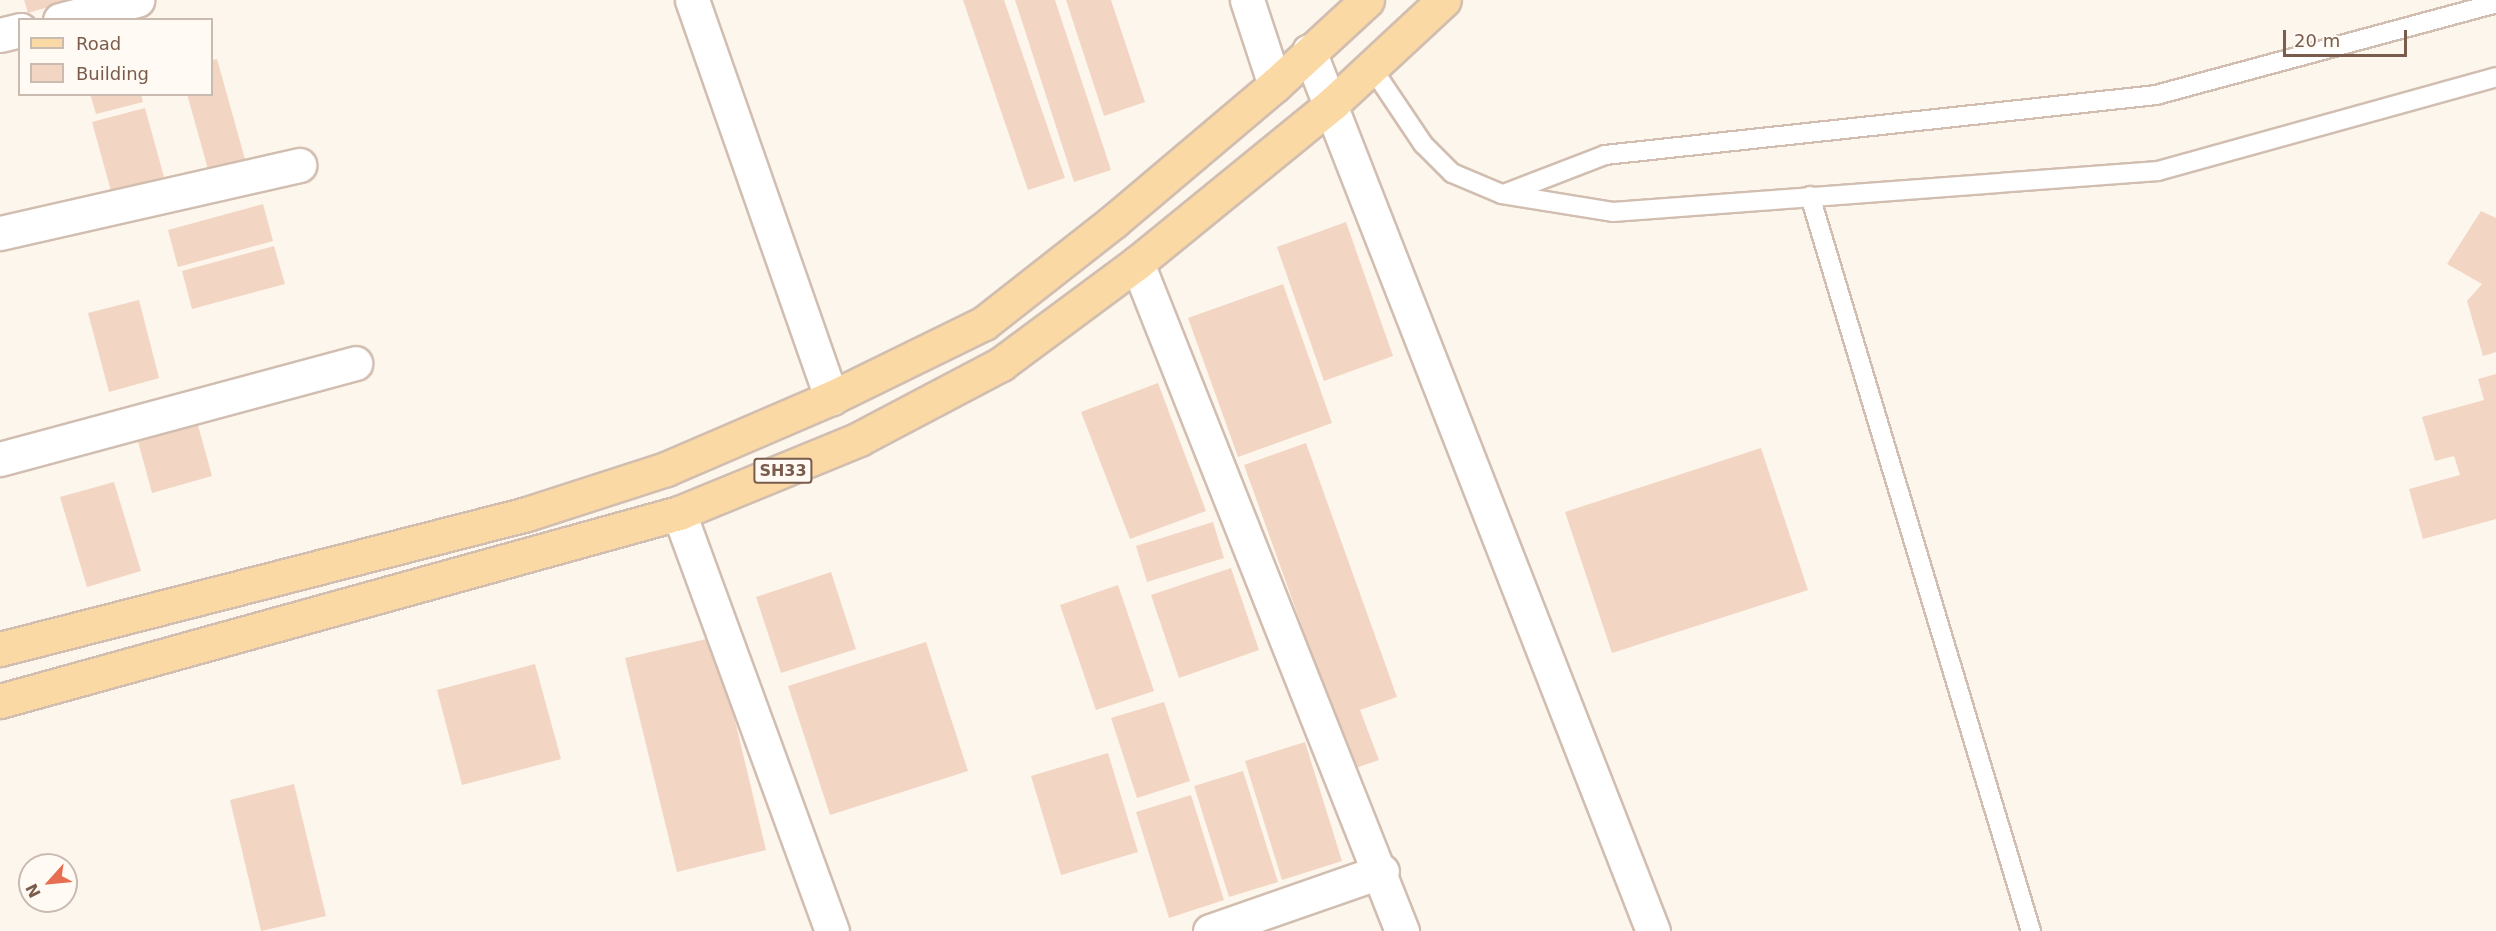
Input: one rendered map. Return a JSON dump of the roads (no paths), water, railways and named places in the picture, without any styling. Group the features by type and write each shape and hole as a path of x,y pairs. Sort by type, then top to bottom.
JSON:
{"main road":[{"name":"SH33","path":"0,649 527,514 666,469 831,398 984,323 1114,221 1275,85 1309,51 1367,0"},
{"name":"SH33","path":"0,701 679,513 858,439 1001,364 1137,263 1333,103 1444,0"}],"street":[{"path":"68,18 137,0"},
{"path":"692,0 831,398"},
{"path":"1247,0 1275,85"},
{"path":"0,35 18,30"},
{"path":"1309,51 1333,103 1653,931"},
{"path":"0,232 298,165"},
{"path":"1137,263 1382,871 1402,931"},
{"path":"0,459 355,363"},
{"path":"679,513 832,931"},
{"path":"1210,931 1382,871"}],"lane":[{"path":"1502,194 1605,155 2156,95 2496,3"},
{"path":"1372,68 1423,144 1452,173 1502,194 1613,212 2158,171 2496,77"},
{"path":"1810,196 2031,931"}]}
